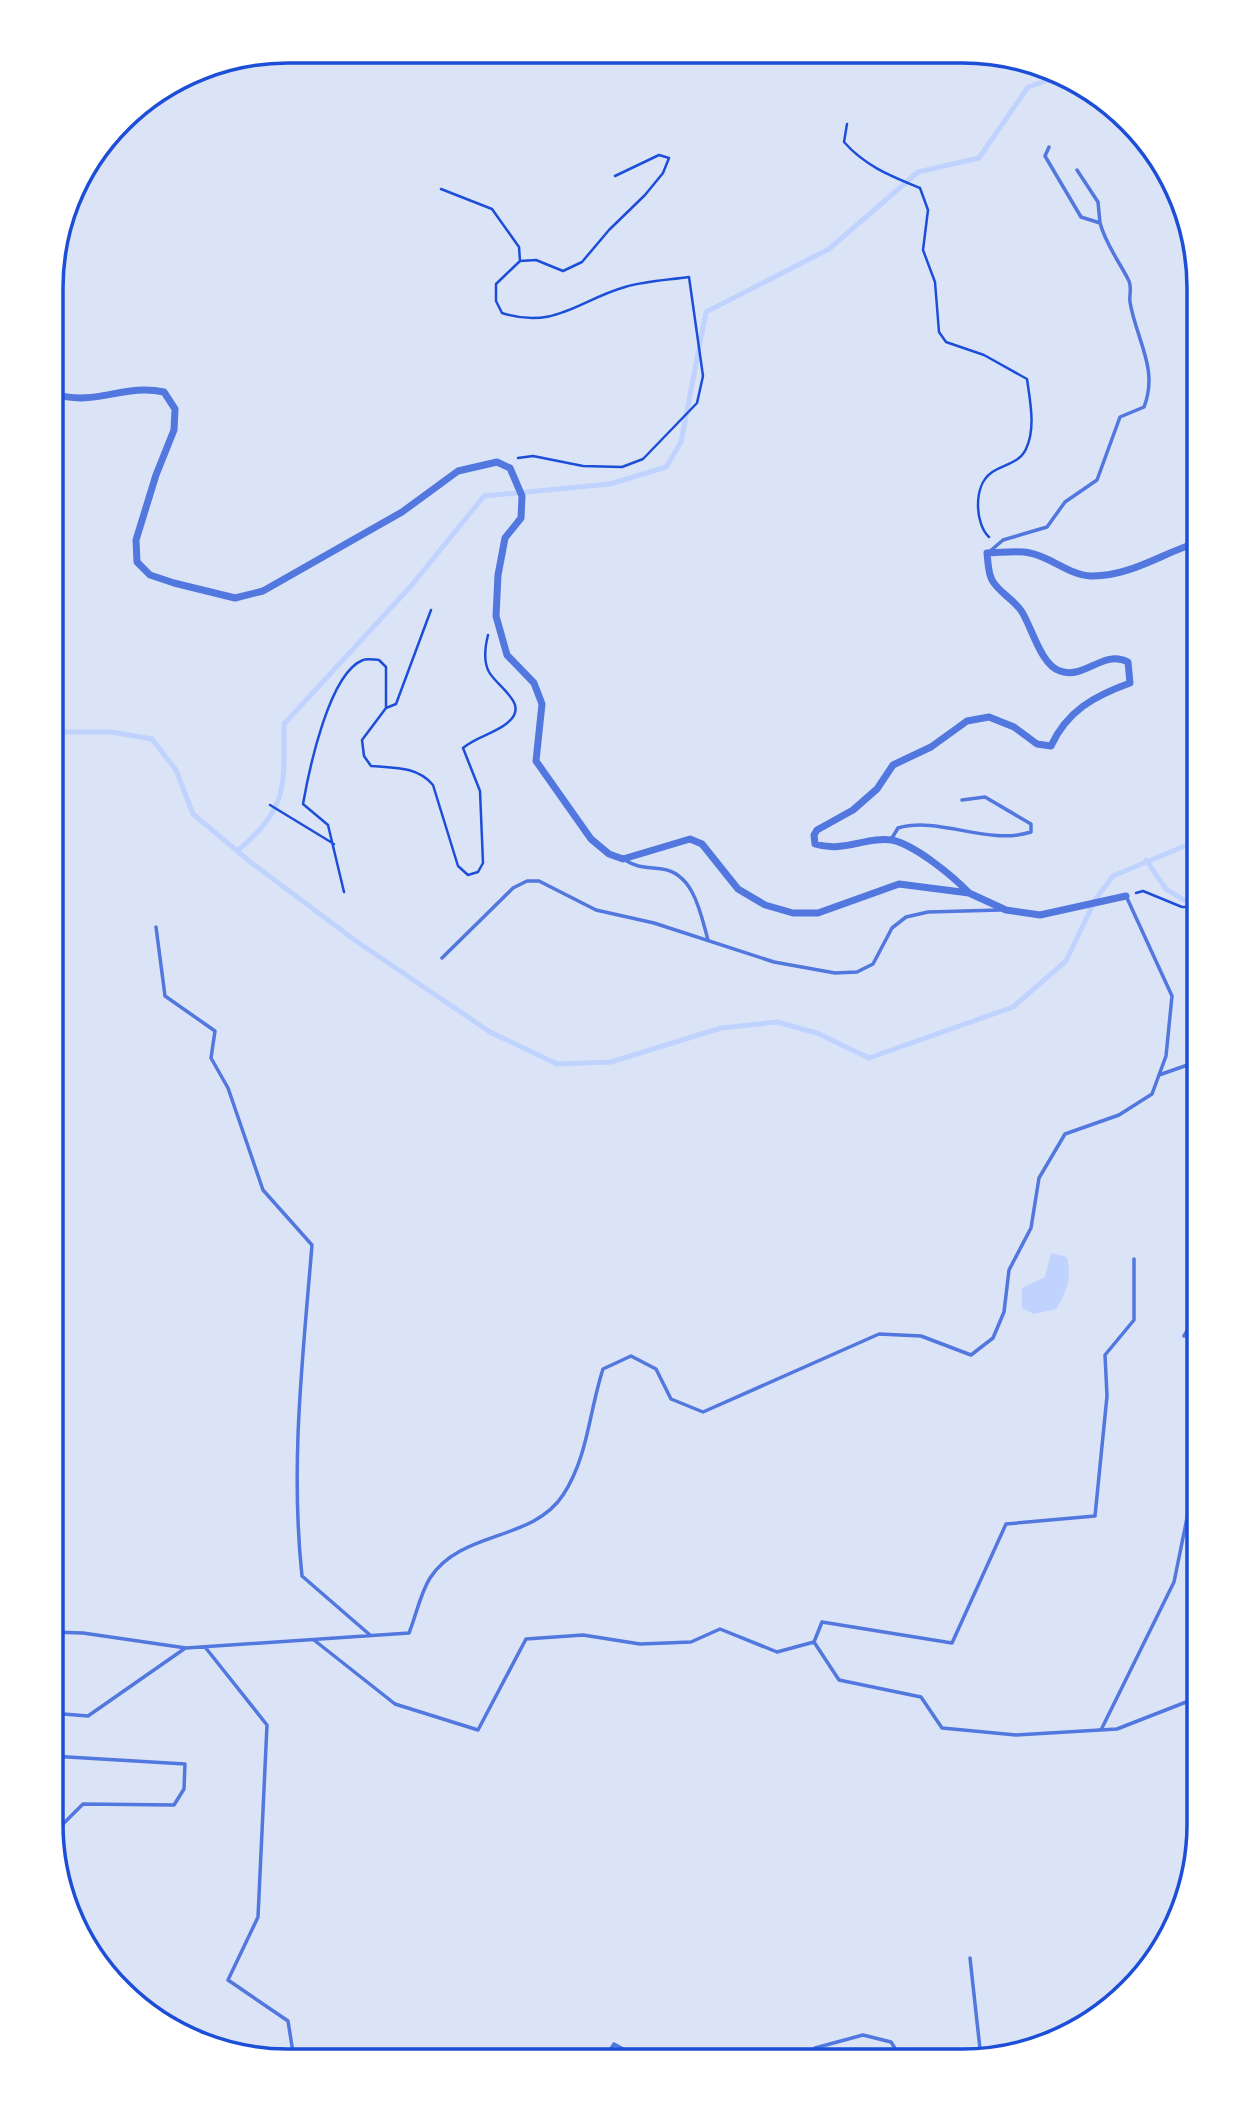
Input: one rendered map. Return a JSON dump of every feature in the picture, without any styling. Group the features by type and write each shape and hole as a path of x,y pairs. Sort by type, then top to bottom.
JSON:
{"street":[{"path":"63,396 80,400 144,388 164,392 175,409 174,430 156,475 136,540 137,562 150,575 235,598 262,591 402,512 458,471 497,462 510,468 517,478 522,496 521,518 505,538 498,575 496,615 507,655 534,683 542,704 536,761 591,839 609,854 623,859 690,839 702,844 738,889 765,905 793,913 818,913 899,884 969,893 1006,910 1040,915 1126,896"},
{"path":"969,893 944,868 891,840 829,849 815,845 814,835 817,830 853,810 877,789 893,765 932,747 967,721 989,718 1014,727 1037,744 1051,746 1061,724 1100,694 1129,683 1128,662 1119,658 1110,658 1077,673 1060,671 1049,663 1021,609 992,580 987,553 1031,553 1056,565 1091,576 1144,565 1187,545"}],"lane":[{"path":"1049,147 1045,156 1081,217 1100,223"},
{"path":"987,553 1003,540 1047,527 1065,502 1097,480 1120,417 1131,410 1144,407 1150,392 1151,372 1130,301 1131,284 1115,261 1100,223 1098,202 1077,170"},
{"path":"891,840 898,828 913,824 990,836 1031,832 1031,824 1022,816 985,797 962,800"},
{"path":"623,859 636,867 666,869 681,876 697,902 708,940"},
{"path":"442,958 513,888 527,881 539,881 596,910 654,923 774,962 835,973 857,972 873,964 892,928 906,917 928,912 1006,910"},
{"path":"63,1632 186,1648 409,1633 430,1578 447,1560 481,1541 531,1525 562,1497 584,1454 592,1404 603,1369 631,1356 656,1369 671,1399 703,1412 879,1334 921,1336 971,1355 993,1338 1004,1312 1009,1270 1031,1228 1039,1178 1065,1134 1119,1115 1152,1094 1166,1056 1171,996 1126,896"},
{"path":"156,927 165,996 215,1031 211,1058 228,1088 263,1190 312,1245 298,1419 298,1540 302,1576 372,1636"},
{"path":"1159,1074 1187,1065"},
{"path":"814,1642 822,1622 952,1643 1006,1524 1095,1516 1107,1396 1105,1355 1134,1320 1134,1259"},
{"path":"1184,1336 1187,1331"},
{"path":"1101,1730 1174,1582 1187,1518"},
{"path":"312,1639 396,1704 478,1730 526,1639 583,1636 640,1644 691,1642 720,1629 777,1653 814,1642"},
{"path":"814,1642 839,1680 921,1697 942,1728 1016,1735 1117,1729 1187,1702"},
{"path":"205,1647 267,1724 258,1917 228,1980 288,2021 292,2049"},
{"path":"63,1714 88,1716 186,1648"},
{"path":"63,1757 185,1764 184,1789 174,1805 83,1804 63,1824"},
{"path":"970,1958 980,2048"},
{"path":"814,2049 863,2035 891,2042 895,2049"}],"path":[{"path":"847,124 844,142 856,156 880,171 920,188 928,209 923,250 935,282 939,332 946,342 984,355 1027,379 1032,423 1026,449 1017,460 989,474 979,494 978,522 988,537 1003,540"},
{"path":"497,462 533,456 583,466 622,467 643,459 697,403 703,376 689,277 624,287 563,315 521,319 502,313 496,301 496,284 520,261 536,260 563,271 582,262 609,230 645,195 663,173 669,159 659,155 615,176"},
{"path":"441,190 492,209 519,247 520,261"},
{"path":"431,610 396,704 386,708 362,740 363,756 371,766 412,770 428,779 433,785 458,866 468,874 478,872 483,863 480,791 463,748 506,725 514,717 515,703 511,694 489,671 484,652 496,615"},
{"path":"344,892 328,825 303,804 334,694 348,671 363,659 379,660 386,667 386,708"},
{"path":"270,805 334,844"},
{"path":"1126,896 1143,891 1187,907"}],"shaded area":[{"path":"258,65 992,65 1048,80 1099,109 1141,151 1170,202 1183,244 1187,288 1187,1839 1175,1896 1164,1924 1149,1949 1121,1983 1099,2003 1048,2032 1006,2045 962,2049 258,2047 202,2032 151,2003 109,1961 80,1910 67,1868 63,1824 65,258 71,230 86,188 109,151 140,119 188,86 216,75"}],"water":[{"path":"1051,1253 1067,1257 1068,1284 1056,1309 1034,1314 1022,1308 1022,1288 1045,1277"}],"waterway":[{"path":"237,851 266,822 280,795 284,764 284,724 411,586 484,496 610,484 666,467 681,442 706,312 829,249 918,172 979,158 1028,87 1048,80"},
{"path":"63,732 111,732 152,739 176,770 193,814 253,864 356,941 490,1032 557,1064 611,1062 721,1028 777,1022 817,1033 869,1058 1013,1007 1066,961 1095,900 1113,876 1187,845"},
{"path":"1146,860 1166,889 1187,902"}]}
